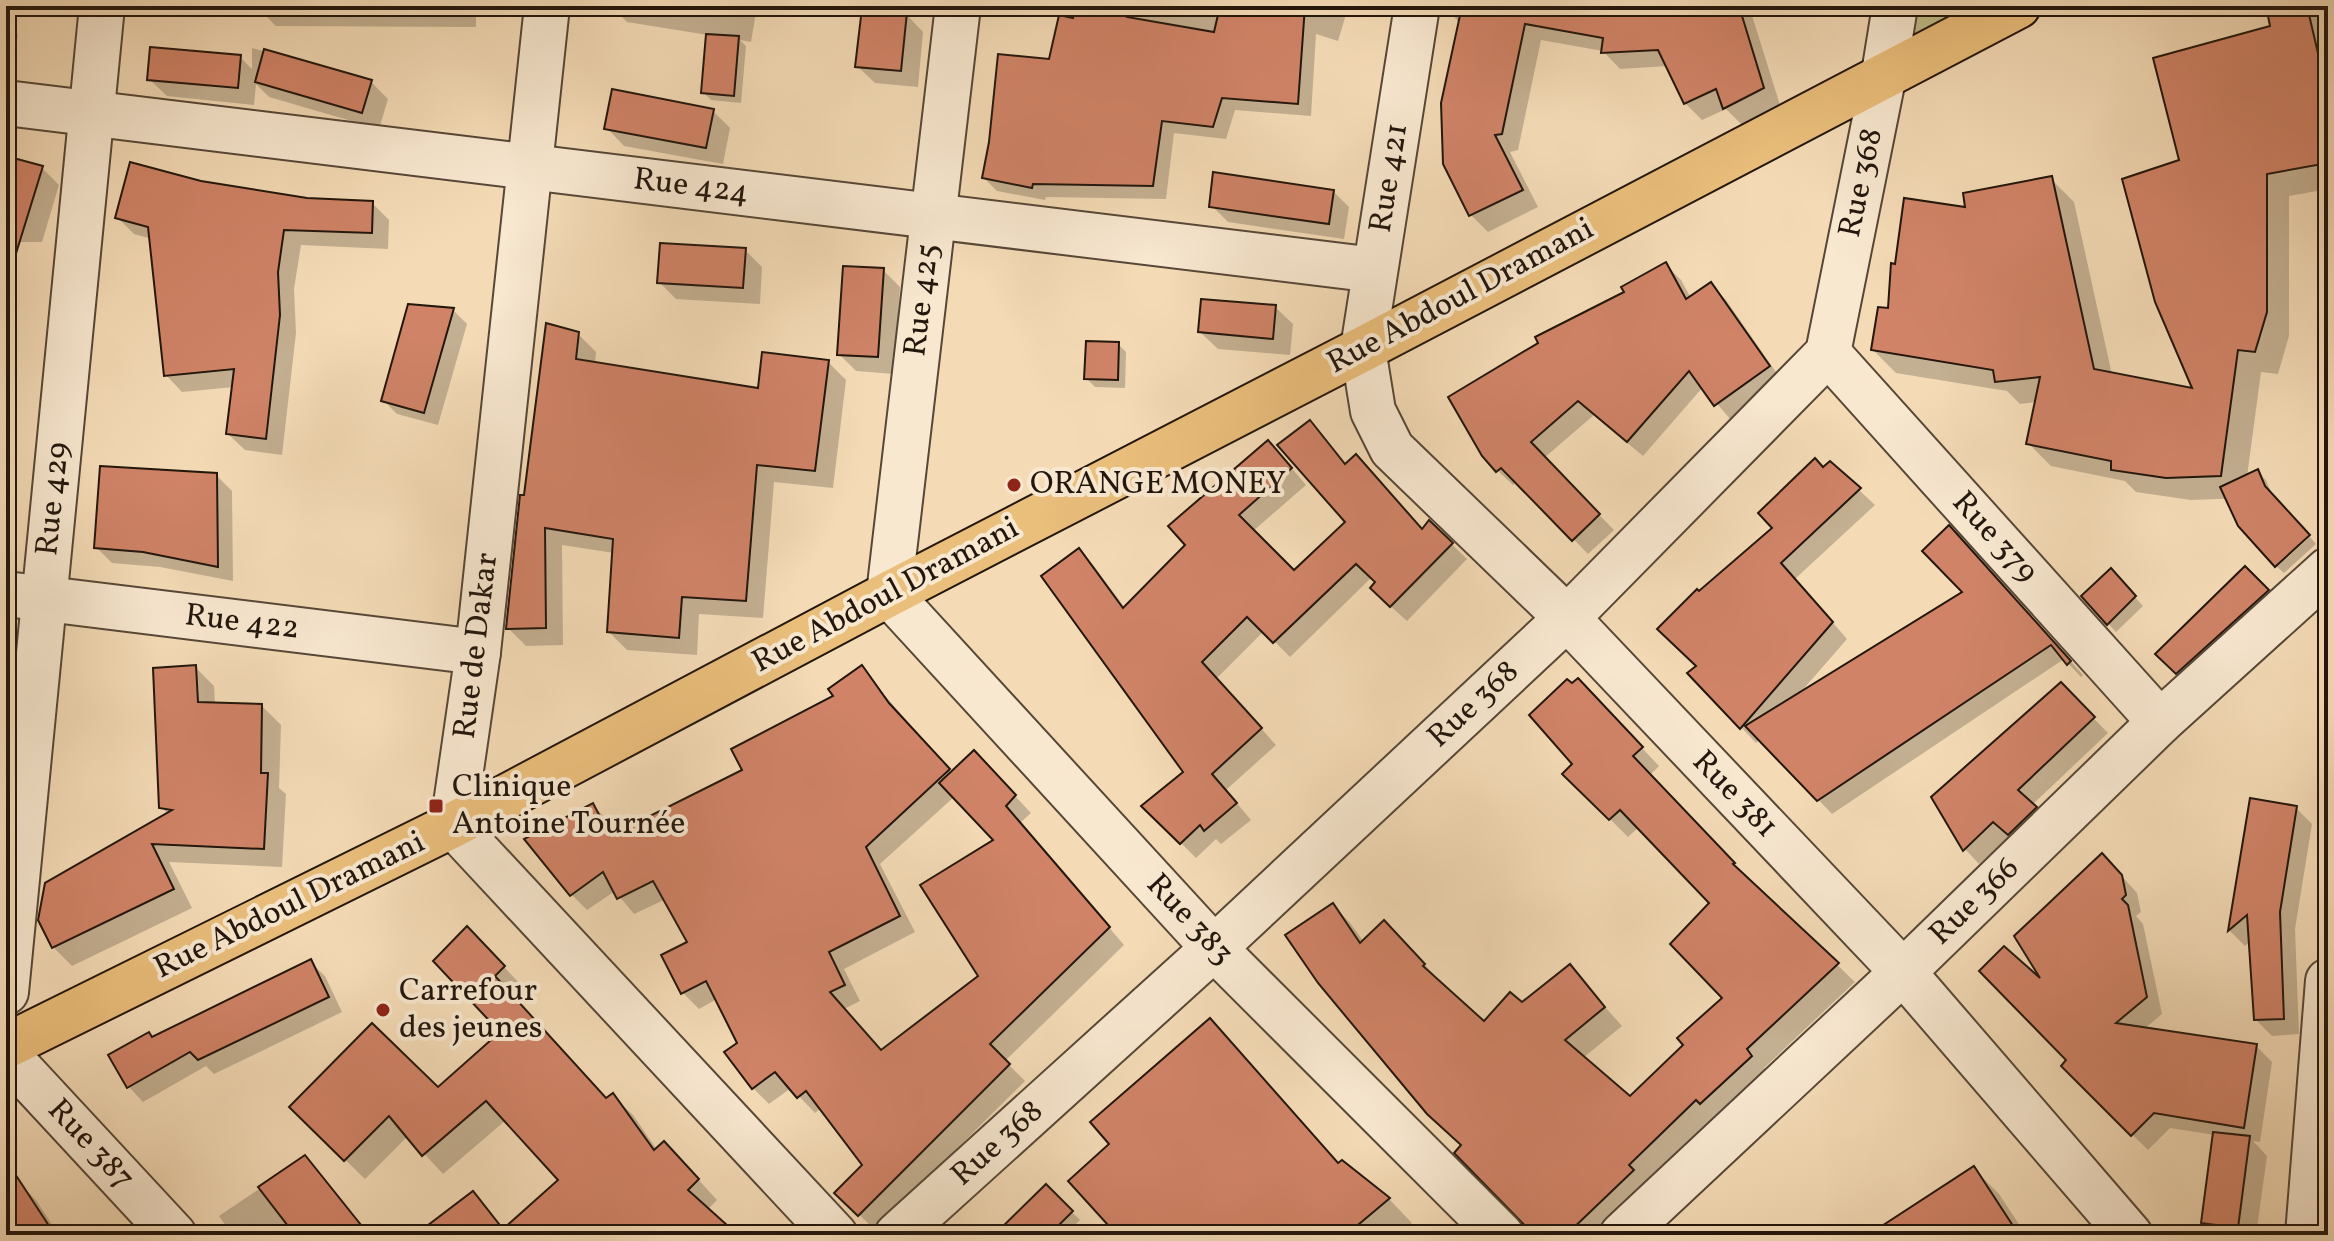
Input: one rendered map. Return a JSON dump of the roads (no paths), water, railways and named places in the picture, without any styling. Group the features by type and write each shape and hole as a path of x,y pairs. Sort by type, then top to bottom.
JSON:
{"main road":[{"name":"Rue Abdoul Dramani","path":"6,1046 453,825 889,594 2018,6"}],"street":[{"name":"Rue 429","path":"6,992 25,597 92,114 102,6"},
{"name":"Rue de Dakar","path":"453,825 478,652 547,6"},
{"name":"Rue 425","path":"889,594 958,6"},
{"name":"Rue 421","path":"1363,349 1417,6"},
{"path":"1884,74 1895,6"},
{"name":"Rue 368","path":"897,1235 1214,948 1567,618 1828,353 1884,74"},
{"name":"Rue 424","path":"6,103 1375,270"},
{"name":"Rue 381","path":"1363,349 1373,411 1392,449 1567,618 1903,972 2130,1235"},
{"name":"Rue 379","path":"1828,353 2160,722"},
{"name":"Rue 366","path":"1622,1235 1903,972 2160,722 2328,570"},
{"name":"Rue 383","path":"889,594 1214,948 1501,1235"},
{"name":"Rue 422","path":"25,597 478,652"},
{"path":"453,825 835,1235"},
{"path":"2308,1235 2328,981"},
{"name":"Rue 387","path":"6,1054 174,1235"}],"place":[{"name":"ORANGE MONEY","path":"1014,485"},
{"name":"Clinique Antoine Tournée","path":"436,806"},
{"name":"Carrefour des jeunes","path":"383,1010"}]}
